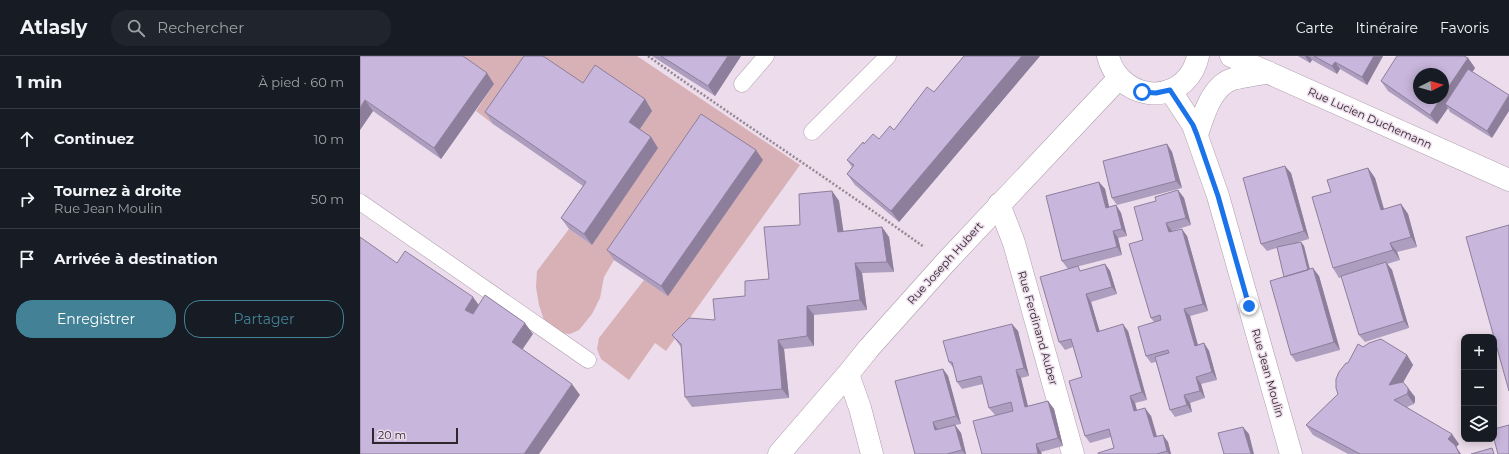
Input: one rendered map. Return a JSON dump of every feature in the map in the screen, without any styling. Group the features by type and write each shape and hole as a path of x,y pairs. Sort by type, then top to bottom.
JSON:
{"main road":[{"path":"1108,56 1110,65 1119,78 1130,87 1142,92 1156,93 1170,90 1183,82 1192,71 1198,56"},
{"name":"Rue Lucien Duchemann","path":"1231,56 1509,180"},
{"path":"1197,135 1205,109 1216,91 1231,79 1268,72"},
{"name":"Rue Joseph Hubert","path":"778,454 869,348 946,262 1119,78"},
{"name":"Rue Jean Moulin","path":"1170,90 1193,125 1218,196 1291,454"},
{"name":"Rue Ferdinand Auber","path":"999,204 1014,243 1073,454"},
{"path":"848,374 860,408 872,454"}],"lane":[{"path":"742,84 766,56"},
{"path":"812,132 888,56"},
{"path":"360,202 588,360"}],"path":[{"path":"648,56 721,108 846,191 946,262"}],"shaded area":[{"path":"455,56 637,56 800,165 666,351 655,343 629,380 601,359 597,349 599,338 644,280 668,295 708,124 614,260 604,277 600,298 592,314 579,330 570,334 560,333 544,320 539,305 536,287 537,271 569,229 592,245 658,147 590,94 538,58 493,124 476,111 494,84"}],"building":[{"path":"360,56 463,56 487,73 434,148 365,100 360,108"},
{"path":"524,56 543,56 583,83 595,65 645,99 629,122 651,137 584,234 561,218 586,182 485,112"},
{"path":"661,56 728,56 708,86"},
{"path":"964,56 1022,56 891,211 847,174 854,165 847,160 863,142 864,144 873,134 879,139 890,126 894,130 927,87 934,92"},
{"path":"1314,56 1374,56 1362,77 1335,62 1332,66"},
{"path":"1397,56 1464,56 1468,58 1449,86 1449,68 1413,68 1413,103 1381,81"},
{"path":"1468,69 1509,95 1487,131 1445,104 1449,104 1449,98"},
{"path":"1414,104 1437,104 1430,115"},
{"path":"701,114 756,150 661,286 607,250"},
{"path":"1167,144 1176,181 1112,198 1103,161"},
{"path":"1285,166 1304,231 1261,244 1243,178"},
{"path":"1368,168 1381,210 1401,204 1411,237 1390,243 1393,250 1333,268 1312,197 1331,192 1327,180"},
{"path":"1099,182 1106,208 1116,205 1122,229 1113,231 1117,247 1062,261 1046,196"},
{"path":"1178,190 1186,218 1166,223 1169,232 1182,229 1203,304 1184,309 1195,346 1204,343 1212,372 1196,377 1200,391 1184,395 1187,405 1170,410 1155,357 1169,353 1168,350 1146,356 1138,327 1161,320 1160,315 1151,318 1129,244 1143,240 1134,207 1156,201 1155,197"},
{"path":"832,191 838,232 882,227 887,262 855,263 860,300 807,306 807,336 778,340 782,389 685,397 681,344 672,335 689,318 715,320 713,299 745,296 745,281 769,279 764,227 800,225 799,194"},
{"path":"1509,225 1509,391 1497,348 1497,334 1493,334 1466,237"},
{"path":"360,237 397,263 405,251 473,297 465,310 473,314 485,295 525,323 512,342 572,384 524,454 360,454"},
{"path":"1301,242 1308,270 1284,277 1277,247"},
{"path":"1386,262 1404,321 1359,335 1341,276"},
{"path":"1105,264 1112,287 1086,294 1097,332 1123,324 1142,392 1130,396 1134,411 1145,408 1154,437 1163,435 1167,451 1157,454 1098,454 1114,448 1109,429 1085,436 1069,381 1082,377 1071,339 1059,342 1040,277 1078,266 1080,271"},
{"path":"1313,268 1334,342 1291,355 1270,281"},
{"path":"1012,324 1024,368 1016,370 1025,407 1048,401 1058,438 1036,444 1038,454 982,454 973,421 1013,411 1011,402 989,408 981,376 957,382 952,362 949,362 943,341"},
{"path":"1381,339 1407,355 1389,385 1403,382 1408,388 1408,392 1407,394 1394,400 1452,434 1448,439 1455,445 1459,454 1360,454 1306,425 1338,394 1336,379 1339,372 1346,363 1348,363 1358,344 1363,347 1369,343"},
{"path":"943,369 956,416 933,422 935,430 955,425 962,450 947,454 915,454 895,381"},
{"path":"1509,425 1509,454 1498,454 1495,442 1497,442 1497,428"},
{"path":"1243,427 1251,454 1224,454 1218,433"},
{"path":"1492,448 1494,454 1471,454"}],"route":[{"path":"1142,92 1156,93 1170,90 1193,125 1218,196 1249,306"}]}
